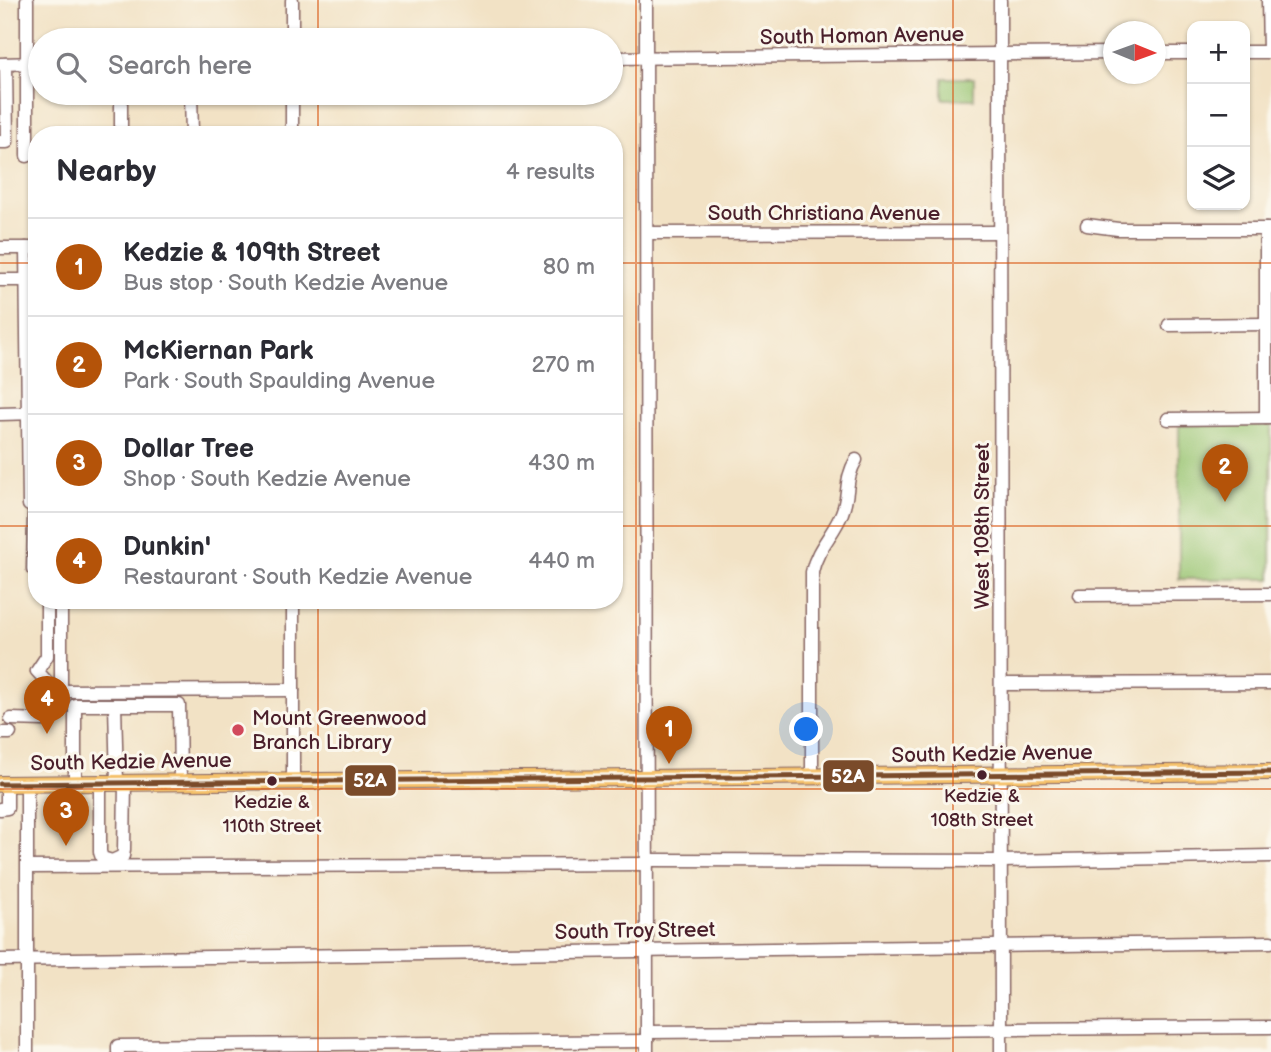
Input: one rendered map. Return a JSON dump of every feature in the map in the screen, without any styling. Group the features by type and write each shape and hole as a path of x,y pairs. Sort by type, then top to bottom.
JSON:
{"main road":[{"name":"South Kedzie Avenue","path":"4,784 1271,772"}],"street":[{"path":"27,0 30,28"},
{"path":"292,0 292,28"},
{"path":"646,0 647,1042"},
{"name":"West 108th Street","path":"1000,0 1001,1052"},
{"path":"1250,52 1270,52 1268,0"},
{"name":"South Homan Avenue","path":"623,58 1103,53"},
{"path":"1166,53 1187,53"},
{"path":"0,142 7,142 3,64 28,64"},
{"path":"29,126 31,105"},
{"path":"121,105 121,126"},
{"path":"191,105 192,126"},
{"path":"292,105 292,126"},
{"path":"27,156 28,143"},
{"path":"1087,225 1118,229 1269,229 1266,324 1269,418 1168,419"},
{"name":"South Christiana Avenue","path":"648,233 1000,232"},
{"path":"0,248 28,248"},
{"path":"28,274 28,289"},
{"path":"0,280 27,280"},
{"path":"1169,325 1266,324"},
{"path":"0,414 28,413"},
{"path":"812,777 812,572 819,550 842,515 846,480 856,460"},
{"path":"1079,595 1271,594"},
{"path":"11,719 44,720 51,713 50,684 37,671 47,656 47,609"},
{"path":"61,609 61,691 293,690"},
{"path":"293,609 293,781"},
{"path":"1002,684 1271,683"},
{"path":"75,784 75,705 179,705 180,783"},
{"path":"100,783 100,852 102,858 113,861 123,856 124,850 115,705"},
{"path":"0,809 7,808 4,784"},
{"path":"27,784 27,1052"},
{"path":"28,867 1002,861 1271,856"},
{"name":"South Troy Street","path":"0,960 1271,942"},
{"path":"117,1052 118,1046 647,1042 1001,1030 1271,1027"}],"green space":[{"path":"943,78 974,78 974,99 943,99"},
{"path":"1179,425 1271,425 1271,579 1179,579"}],"transit line":[{"name":"52A","path":"0,784 1271,772"}],"place":[{"name":"McKiernan Park","path":"1225,502"},
{"name":"Mount Greenwood Branch Library","path":"238,730"},
{"name":"Dunkin'","path":"47,734"},
{"name":"Kedzie & 109th Street","path":"669,764"},
{"name":"Kedzie & 108th Street","path":"982,775"},
{"name":"Kedzie & 110th Street","path":"272,781"},
{"name":"Dollar Tree","path":"66,846"}]}
